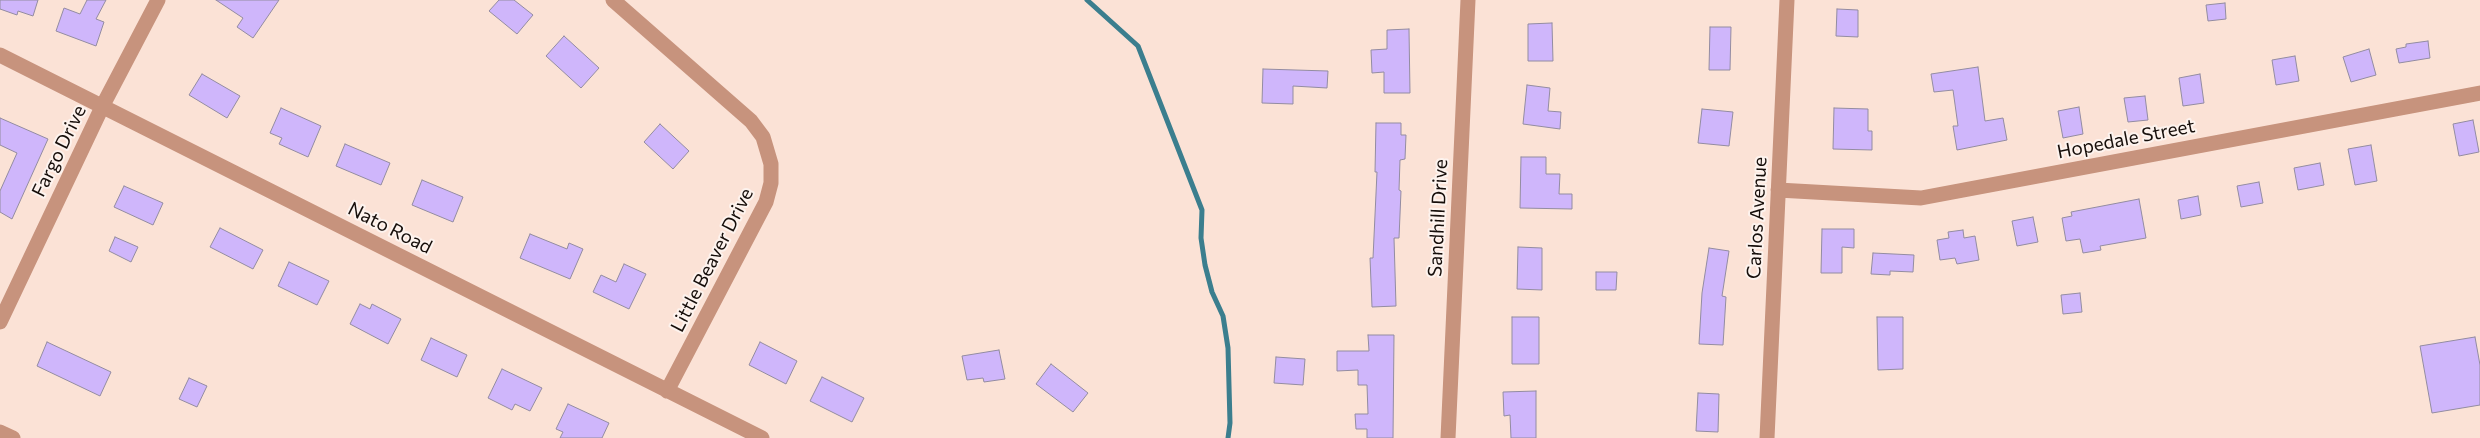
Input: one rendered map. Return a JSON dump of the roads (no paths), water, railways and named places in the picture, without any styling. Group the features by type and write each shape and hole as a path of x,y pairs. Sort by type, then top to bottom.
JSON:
{"street":[{"name":"Fargo Drive","path":"0,322 103,105 158,0"},
{"name":"Little Beaver Drive","path":"613,0 752,121 763,137 771,164 771,183 766,202 667,391"},
{"name":"Sandhill Drive","path":"1448,438 1468,0"},
{"name":"Carlos Avenue","path":"1766,438 1787,0"},
{"name":"Nato Road","path":"0,55 103,105 762,438"},
{"name":"Hopedale Street","path":"1778,190 1921,198 2480,93"},
{"path":"0,432 12,438"}],"waterway":[{"path":"1087,0 1138,46 1202,210 1201,238 1205,265 1212,292 1223,316 1228,348 1230,423 1228,438"}]}
